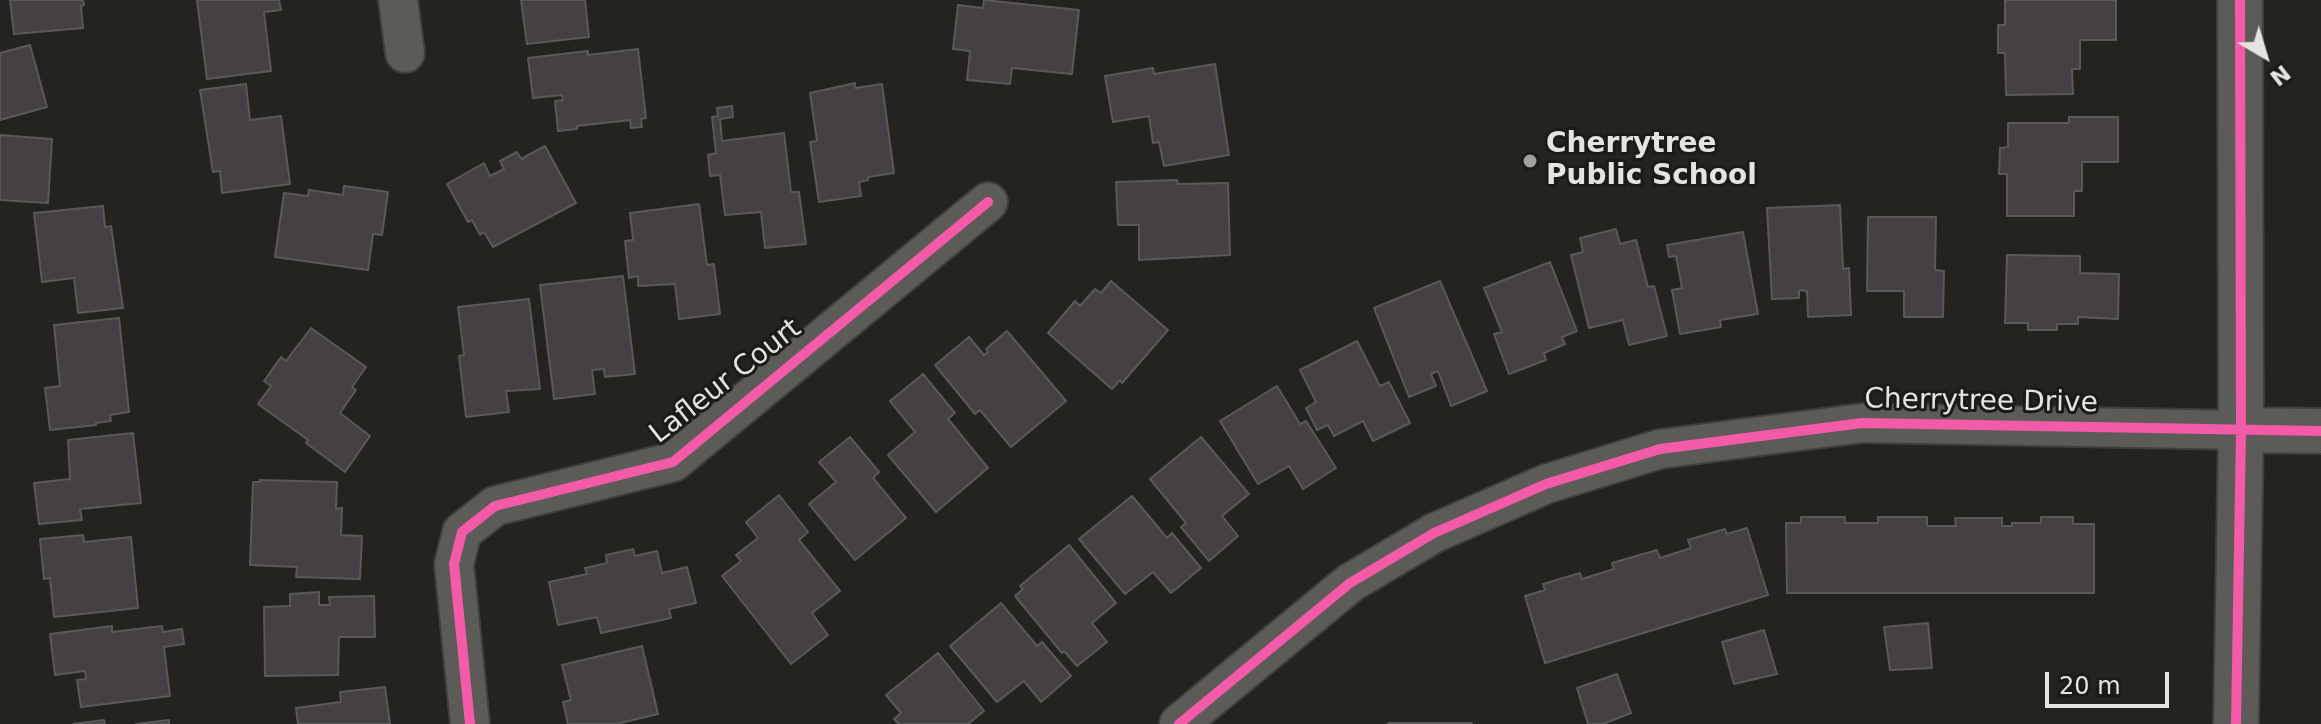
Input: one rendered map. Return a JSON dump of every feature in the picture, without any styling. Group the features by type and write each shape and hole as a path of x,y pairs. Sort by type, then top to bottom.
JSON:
{"street":[{"path":"398,0 405,53"},
{"path":"2236,724 2241,430 2240,0"},
{"name":"Lafleur Court","path":"470,724 454,564 462,532 495,506 673,462 988,202"},
{"name":"Cherrytree Drive","path":"1179,724 1350,583 1434,533 1546,484 1660,449 1862,423 2241,430"},
{"path":"2241,430 2321,431"}],"building":[{"path":"10,0 83,0 83,28 14,34"},
{"path":"197,0 279,0 281,10 264,12 271,71 207,79"},
{"path":"521,0 585,0 589,37 527,44"},
{"path":"984,0 1079,10 1072,74 1012,68 1010,84 967,80 970,51 953,49 958,5 983,8"},
{"path":"2005,0 2116,0 2116,40 2080,40 2080,69 2072,69 2073,94 2006,95 2005,53 1998,53 1998,25 2005,25"},
{"path":"30,45 47,107 0,120 0,53"},
{"path":"638,49 646,118 641,119 642,127 631,128 630,120 558,131 555,101 563,100 562,95 533,98 528,58"},
{"path":"1215,64 1229,155 1164,166 1159,142 1153,143 1149,116 1113,122 1105,76 1153,68 1154,74"},
{"path":"855,83 855,88 882,84 894,173 868,177 868,180 859,182 861,196 819,202 810,142 817,141 810,93"},
{"path":"246,84 250,120 281,116 290,184 222,193 220,171 213,172 200,90"},
{"path":"732,106 733,117 720,119 722,141 784,133 791,192 799,192 806,244 765,248 761,212 725,215 720,175 710,176 708,155 716,153 712,117 718,116 717,108"},
{"path":"2069,117 2118,117 2118,162 2082,162 2082,191 2074,191 2074,216 2007,216 2007,174 1999,174 2000,148 2008,147 2008,123 2069,123"},
{"path":"0,135 52,139 48,203 0,200"},
{"path":"545,146 576,203 493,247 484,232 480,235 472,220 468,222 447,184 484,163 490,176 504,169 500,161 517,152 521,159"},
{"path":"1177,180 1178,184 1228,183 1230,255 1139,260 1139,225 1118,225 1116,182"},
{"path":"344,186 388,192 382,235 373,234 368,270 275,257 284,193 308,196 309,190 343,195"},
{"path":"699,204 707,265 714,264 720,314 679,319 675,284 638,286 638,276 629,278 625,241 633,240 630,213"},
{"path":"1840,205 1843,269 1849,268 1851,315 1808,317 1807,291 1799,290 1799,298 1772,299 1767,208"},
{"path":"103,206 105,227 111,226 123,308 78,313 74,278 42,282 34,213"},
{"path":"1868,217 1936,217 1935,270 1944,271 1943,317 1904,317 1904,291 1867,291"},
{"path":"1616,229 1620,244 1636,240 1648,287 1654,286 1667,336 1629,345 1623,320 1589,328 1571,255 1583,252 1580,238"},
{"path":"1743,232 1758,314 1720,320 1721,327 1680,334 1672,290 1682,288 1676,256 1669,257 1667,245"},
{"path":"2007,255 2080,256 2080,273 2119,274 2118,319 2078,317 2078,324 2057,324 2057,330 2028,330 2028,323 2005,323"},
{"path":"1550,262 1577,331 1562,337 1565,344 1544,353 1546,360 1509,374 1494,334 1502,332 1484,288"},
{"path":"623,276 635,374 605,377 604,369 592,370 595,394 554,399 540,285"},
{"path":"1111,281 1168,330 1122,383 1120,380 1112,389 1048,333 1075,301 1080,306 1095,289 1101,293"},
{"path":"1440,281 1487,391 1451,406 1438,371 1431,374 1436,386 1409,397 1374,308"},
{"path":"529,299 540,389 506,391 509,412 466,417 459,356 464,355 458,307"},
{"path":"119,318 129,412 110,415 111,421 96,425 50,430 45,388 60,386 54,325"},
{"path":"311,328 366,367 352,387 356,390 340,413 370,436 345,472 306,443 308,440 258,404 271,386 264,381 281,357 286,361"},
{"path":"1007,331 1066,401 1011,447 980,410 975,414 935,365 969,337 984,355 988,352 986,349"},
{"path":"1357,341 1380,386 1389,382 1410,423 1373,441 1363,421 1334,436 1328,425 1317,430 1306,408 1316,402 1300,370"},
{"path":"923,374 955,413 948,419 988,468 936,512 888,455 915,432 890,401"},
{"path":"1277,386 1300,424 1306,421 1336,468 1303,489 1289,466 1258,484 1220,421"},
{"path":"133,433 141,503 80,509 82,520 39,524 34,483 70,479 68,440"},
{"path":"850,437 879,472 873,478 906,518 855,560 809,504 836,482 819,462"},
{"path":"1201,437 1249,494 1222,516 1238,536 1209,561 1181,527 1186,523 1150,479"},
{"path":"253,482 337,482 336,509 342,508 341,535 362,536 360,579 296,577 297,567 250,565"},
{"path":"779,495 808,532 799,540 840,591 812,613 828,635 791,664 722,576 741,561 736,555 758,538 746,522"},
{"path":"1132,496 1167,538 1172,533 1201,568 1171,593 1153,572 1125,594 1079,539"},
{"path":"1801,517 1845,517 1845,523 1878,523 1878,517 1927,517 1927,526 1956,526 1955,518 2002,518 2002,526 2012,526 2012,523 2041,523 2041,517 2073,517 2073,524 2094,524 2094,593 1787,593 1786,523 1801,523"},
{"path":"1747,528 1768,595 1545,663 1525,596 1545,590 1543,584 1580,573 1582,579 1614,569 1612,563 1657,550 1660,558 1691,548 1688,540 1725,529 1727,534"},
{"path":"83,535 84,542 131,537 138,608 54,617 50,578 44,579 40,539"},
{"path":"1069,545 1116,603 1092,623 1107,642 1077,666 1064,651 1062,653 1015,596 1023,589 1020,586"},
{"path":"633,549 635,556 657,551 662,573 687,567 696,603 669,609 671,618 601,633 597,617 558,625 549,582 587,574 585,568 607,563 606,555"},
{"path":"319,592 319,605 330,605 329,597 374,596 375,637 339,637 338,675 265,676 264,607 290,606 290,594"},
{"path":"1001,603 1037,646 1042,642 1071,676 1041,702 1024,681 997,702 950,646"},
{"path":"1928,623 1932,668 1890,670 1884,627"},
{"path":"112,626 112,632 162,626 163,632 182,629 184,644 164,647 170,696 81,707 77,680 86,679 85,671 55,675 50,634"},
{"path":"1764,630 1777,674 1734,684 1722,642"},
{"path":"642,646 658,714 616,724 568,724 563,702 571,700 562,665"},
{"path":"938,653 984,711 968,724 899,724 894,719 901,713 886,695"},
{"path":"1617,674 1631,713 1603,724 1588,724 1577,688"},
{"path":"385,687 390,724 298,724 296,708 341,702 340,692"},
{"path":"104,720 105,724 73,724"},
{"path":"169,720 169,724 136,724"},
{"path":"1472,723 1472,724 1388,724"}],"cycle path":[{"path":"2236,724 2241,430 2240,0"},
{"path":"470,724 454,564 462,532 495,506 673,462 988,202"},
{"path":"1179,724 1350,583 1434,533 1546,484 1660,449 1862,423 2321,431"}],"place":[{"name":"Cherrytree Public School","path":"1530,161"}]}
